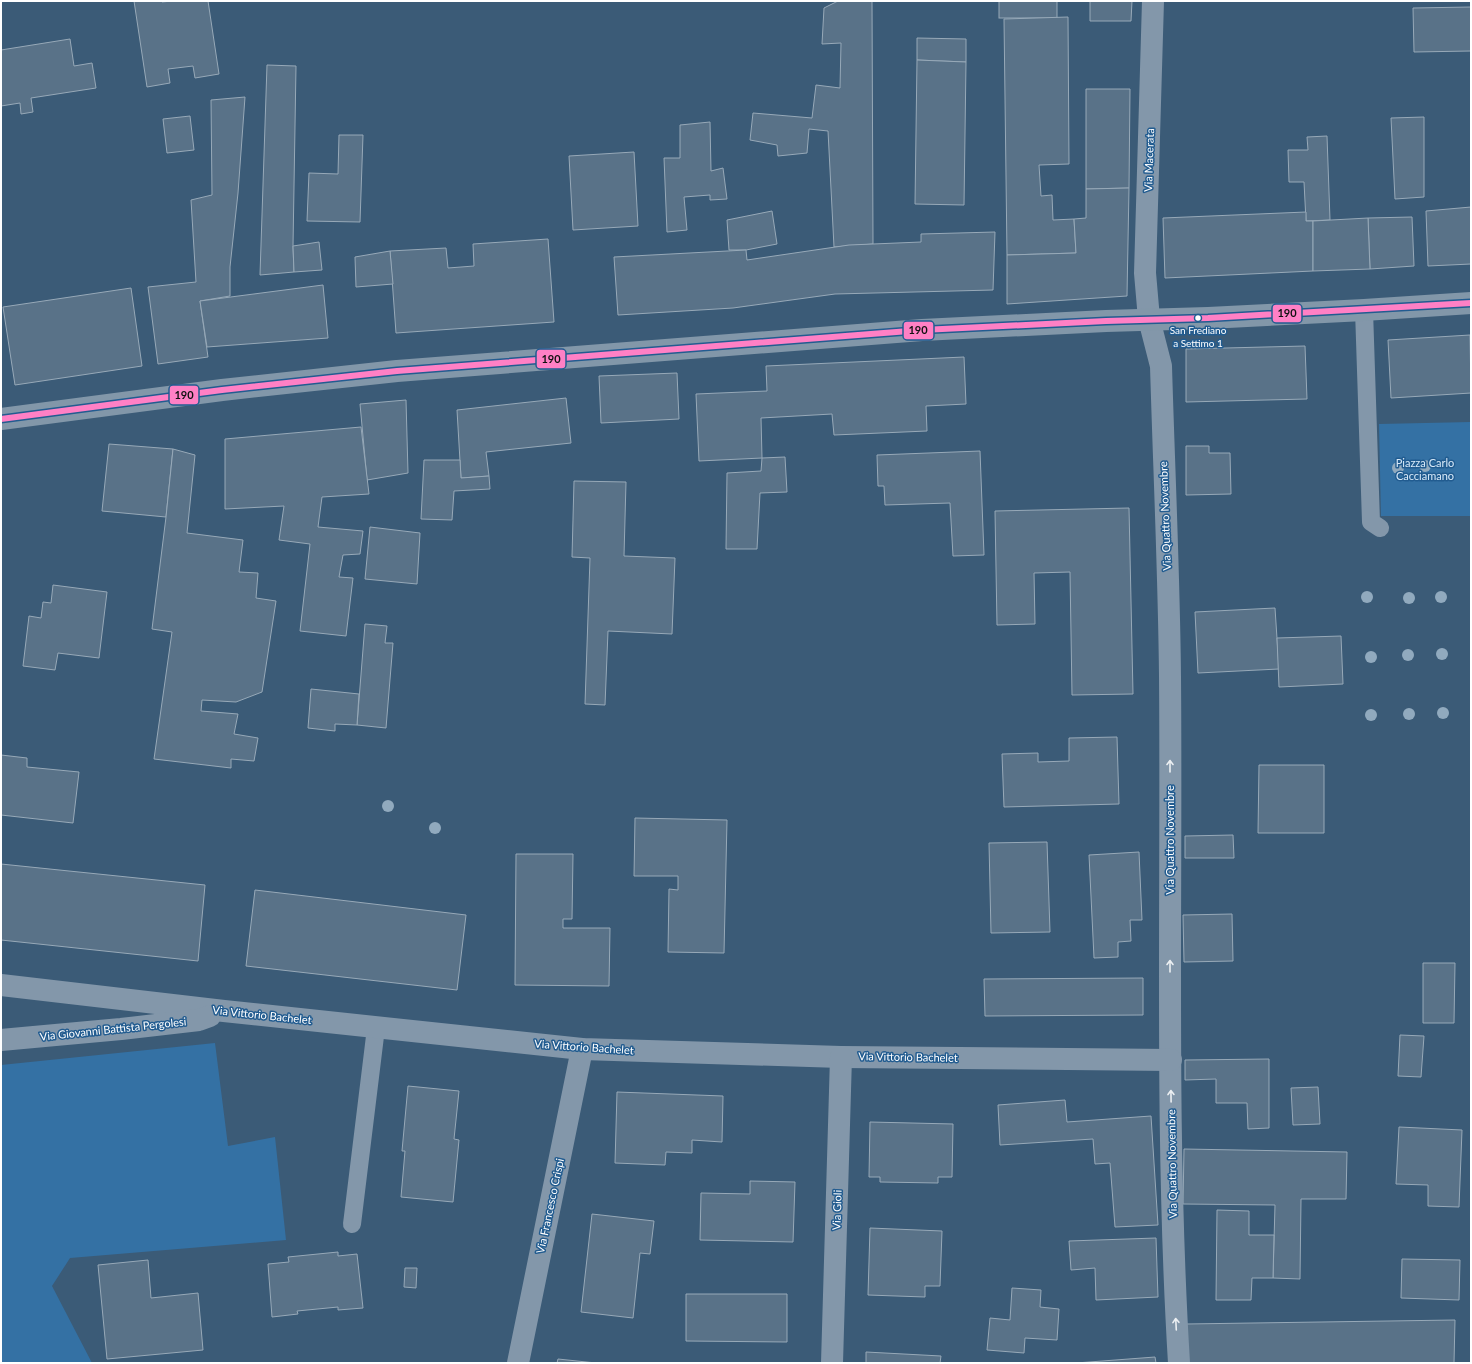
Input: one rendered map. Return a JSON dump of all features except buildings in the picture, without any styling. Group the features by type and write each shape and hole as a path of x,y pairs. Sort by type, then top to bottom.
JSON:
{"main road":[{"path":"1,419 222,390 397,371 922,330 1149,319 1208,318 1471,303"}],"street":[{"name":"Via Macerata","path":"1149,319 1145,273 1153,1"},
{"name":"Via Quattro Novembre","path":"1149,319 1161,366 1170,674 1171,1060 1174,1276 1179,1363"},
{"name":"Via Vittorio Bachelet","path":"1,985 376,1028 582,1049 841,1057 1171,1060"},
{"name":"Via Giovanni Battista Pergolesi","path":"1,1040 113,1030 199,1020 224,1011"},
{"name":"Via Francesco Crispi","path":"518,1363 582,1049"},
{"name":"Via Gioli","path":"832,1363 841,1057"}],"lane":[{"path":"1364,310 1371,522 1380,528"},
{"path":"352,1224 376,1028"}],"green space":[{"name":"Piazza Carlo Cacciamano","path":"1471,422 1471,516 1381,516 1379,424"},
{"path":"215,1043 228,1146 275,1137 286,1240 70,1258 52,1286 92,1363 1,1363 1,1065"}],"transit line":[{"name":"190","path":"1,419 222,390 397,371 922,330 1106,321 1208,318 1471,303"}],"place":[{"name":"San Frediano a Settimo 1","path":"1198,318"}]}
